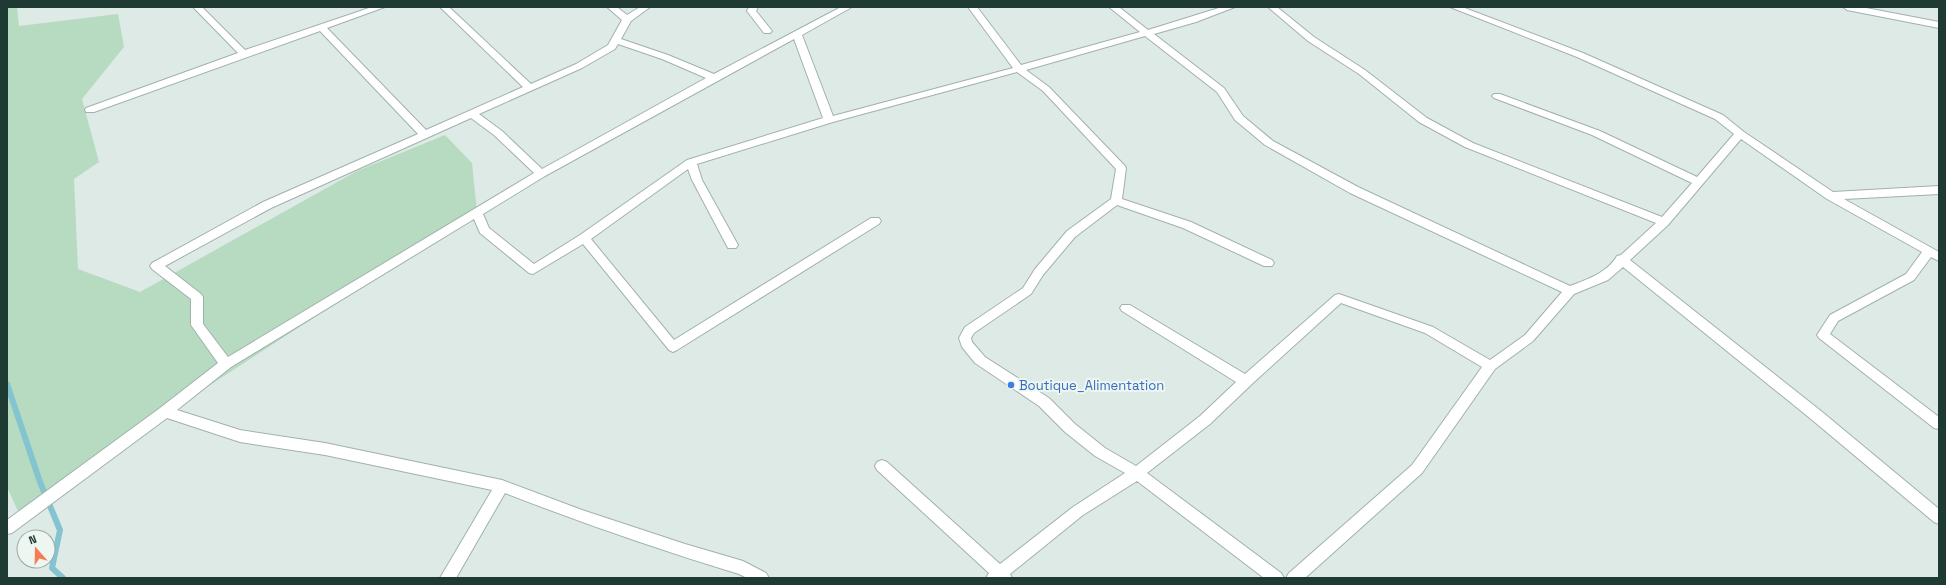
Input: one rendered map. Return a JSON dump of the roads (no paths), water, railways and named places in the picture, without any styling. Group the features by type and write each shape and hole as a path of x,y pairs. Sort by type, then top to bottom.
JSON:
{"street":[{"path":"197,7 244,54"},
{"path":"90,110 244,54 381,7"},
{"path":"444,7 530,88"},
{"path":"611,7 627,19"},
{"path":"226,364 197,325 197,297 156,266 267,206 530,88 607,51 616,40 627,19 646,7"},
{"path":"754,7 751,11 767,31"},
{"path":"7,528 165,412 226,364 540,174 714,78 848,7"},
{"path":"972,7 1019,69 1046,89 1121,168 1116,201 1071,234 1039,272 1027,291 969,330 965,338 966,344 980,360 1044,402 1070,428 1100,452 1137,473 1276,578"},
{"path":"1113,7 1160,44 1189,63 1221,90 1239,118 1269,143 1354,190 1570,292"},
{"path":"477,212 484,230 533,270 584,238 691,162 829,120 1019,69 1231,7"},
{"path":"1272,7 1311,39 1362,72 1423,120 1440,130 1469,145 1508,162 1664,222"},
{"path":"1454,7 1580,55 1719,118 1831,196 1934,254 1910,277 1834,318 1823,335 1939,424"},
{"path":"1847,7 1939,25"},
{"path":"322,28 426,135"},
{"path":"797,34 829,120"},
{"path":"616,40 665,57 714,78"},
{"path":"1497,96 1596,132 1699,182"},
{"path":"472,114 498,133 540,174"},
{"path":"1294,578 1417,468 1490,366 1529,338 1570,292 1604,277 1664,222 1740,134"},
{"path":"691,162 697,180 732,245"},
{"path":"1831,196 1939,190"},
{"path":"1116,201 1187,225 1268,263"},
{"path":"584,238 673,347 875,221"},
{"path":"1621,260 1816,415 1939,518"},
{"path":"882,466 999,577 1078,511 1137,473 1205,420 1246,381 1339,298 1429,330 1490,366"},
{"path":"1126,308 1246,381"},
{"path":"165,412 240,436 326,449 502,486 538,502 636,533 685,552 743,568 761,578"},
{"path":"448,578 502,486"}],"waterway":[{"path":"7,384 40,482 60,530 52,568 63,578"}],"place":[{"name":"Boutique_Alimentation","path":"1011,385"}]}
